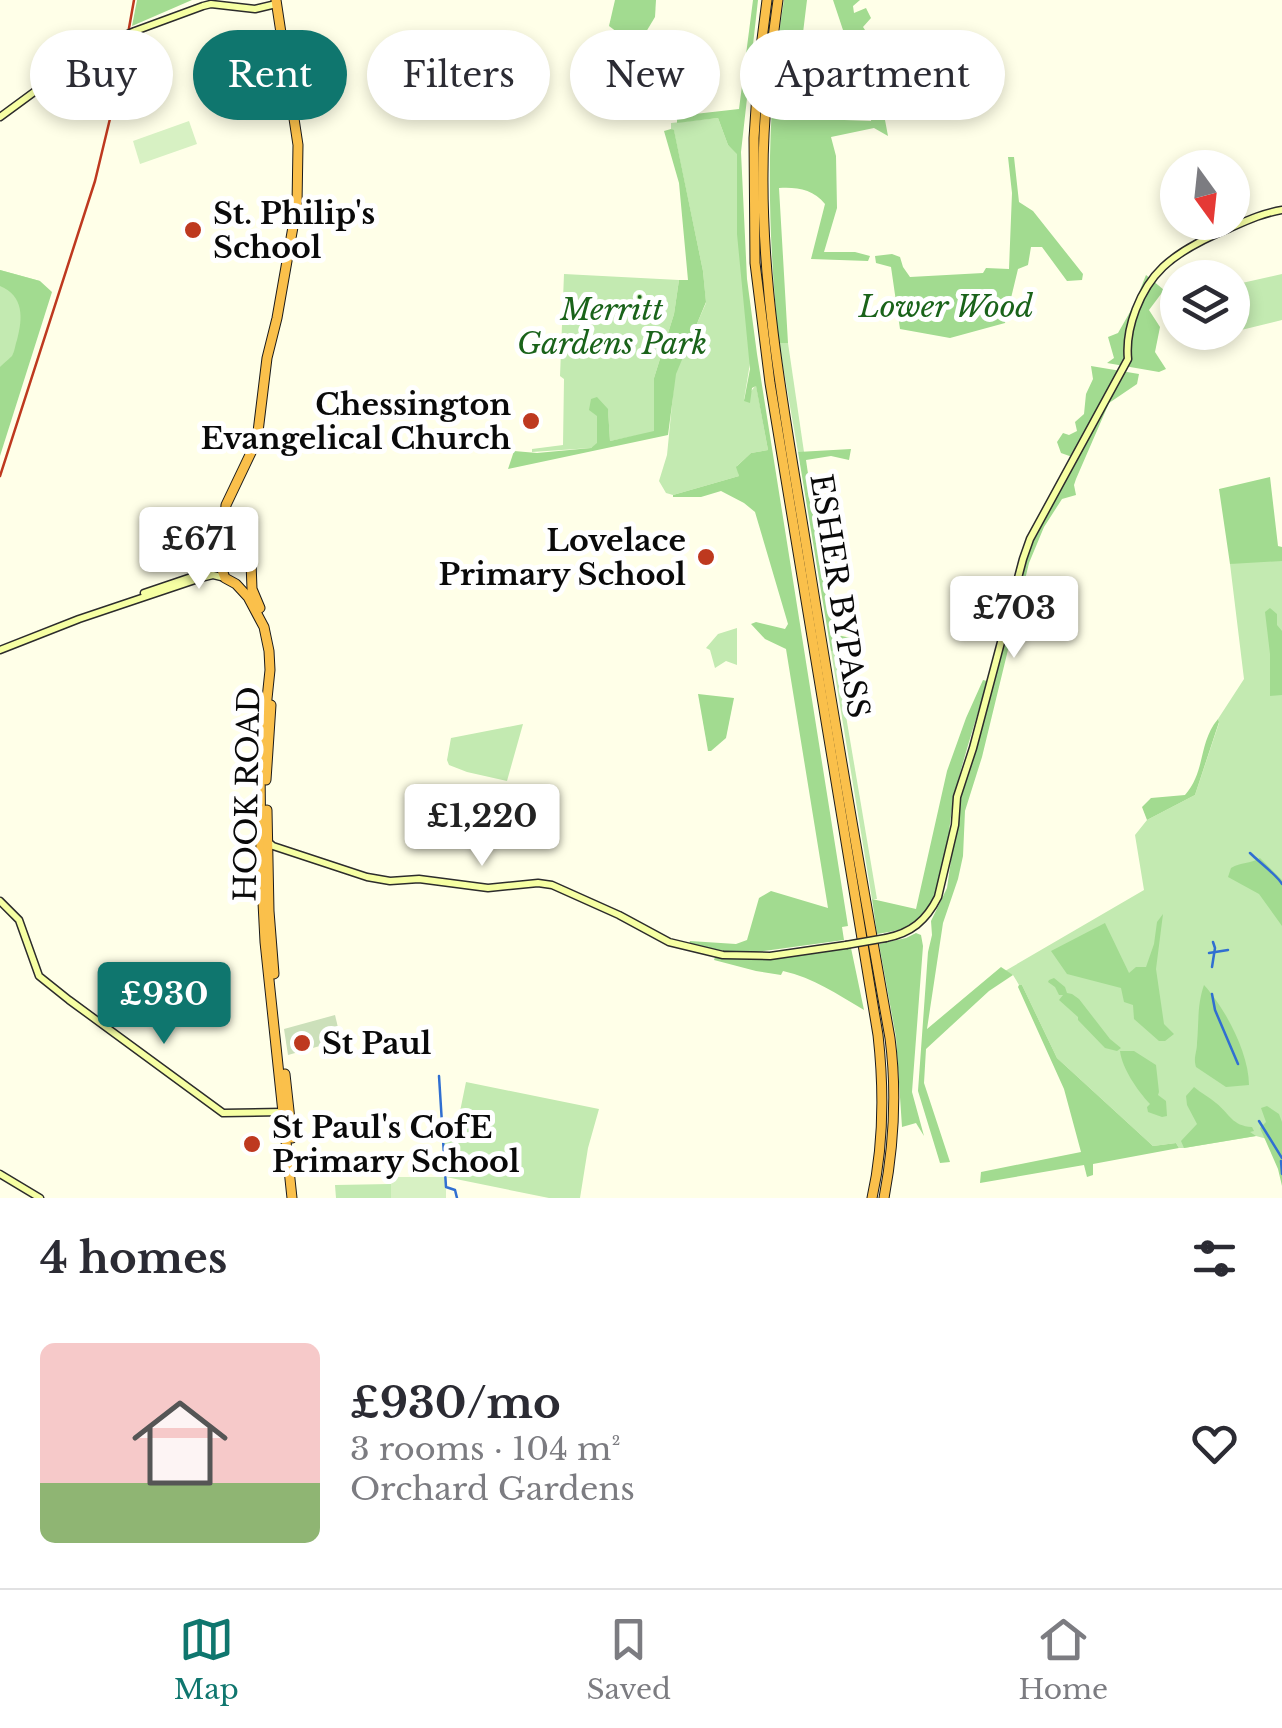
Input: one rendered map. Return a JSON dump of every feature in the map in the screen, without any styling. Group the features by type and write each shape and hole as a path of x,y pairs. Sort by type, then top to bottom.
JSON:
{"highway":[{"name":"ESHER BYPASS","path":"767,0 754,138 755,262 782,458 879,1046 881,1145 872,1198"},
{"name":"ESHER BYPASS","path":"778,0 764,144 766,264 822,647 894,1068 893,1126 884,1198"},
{"path":"224,523 232,545 251,562 251,575 236,584 224,578 222,563 224,523 228,498 258,437 266,362 297,204 298,145 276,2"},
{"path":"222,563 232,553 241,553"},
{"name":"HOOK ROAD","path":"251,575 274,655 267,752 264,929 295,1198"},
{"name":"HOOK ROAD","path":"236,584 258,616 269,652 260,766 295,1198"}],"street":[{"path":"0,117 92,50 121,37 212,4 255,9 276,2"},
{"path":"264,841 367,877 419,878 488,888 552,884 669,942 723,955 770,956 846,945 886,938 919,924 942,886 957,797 1026,550 1128,359 1128,330 1136,309 1163,266 1197,244 1260,215 1282,210"},
{"path":"0,648 222,563"},
{"path":"0,648 201,578 224,578"},
{"path":"0,902 20,920 40,976 218,1110 234,1114 283,1112"},
{"path":"0,1174 40,1198"}],"green space":[{"path":"137,0 192,0 132,26"},
{"path":"615,0 656,0 655,17 647,30 614,30 609,26"},
{"path":"753,0 758,0 755,30 749,30"},
{"path":"784,0 807,0 803,30 780,30"},
{"path":"833,0 860,0 853,6 854,13 866,8 871,18 863,27 865,30 843,30"},
{"path":"740,101 740,120 745,120 741,152 747,279 757,354 848,926 842,927 844,940 756,952 728,952 689,944 736,944 747,940 759,898 771,891 828,908 786,649 765,639 751,624 785,629 788,624 755,512 721,491 701,497 673,497 739,476 736,467 751,453 768,450 756,386 752,388 750,403 744,401 750,369 737,234 737,154 728,145 719,120 720,111 739,109"},
{"path":"719,120 728,145 738,154 750,363 744,400 756,385 768,450 751,453 737,466 739,476 673,495 666,493 659,481 667,455 675,374 706,303 703,271 671,123"},
{"path":"772,120 885,120 888,136 874,128 831,137 836,156 837,208 824,252 855,252 870,256 868,261 811,259 825,204 804,190 779,188 788,343 779,343 772,257"},
{"path":"189,121 197,144 140,164 133,141"},
{"path":"671,129 703,271 706,302 676,374 668,435 508,469 514,451 591,448 597,443 597,416 589,410 591,399 597,397 608,409 610,441 654,431 654,378 674,314 679,280 688,280 679,183 664,131"},
{"name":"Lower Wood","path":"1008,157 1014,157 1019,202 1033,211 1083,274 1082,280 1067,281 1042,247 1031,247 1028,265 1018,269 1005,323 950,338 900,329 891,267 876,263 875,256 900,257 910,277 1009,269 1012,193"},
{"path":"0,270 40,281 0,421"},
{"path":"0,270 40,281 52,292 0,456 0,367 13,354 21,316 14,296 0,286"},
{"name":"Merritt Gardens Park","path":"564,274 679,280 674,314 654,378 654,432 610,441 608,410 597,416 597,444 591,448 532,452 563,445 564,379 560,376"},
{"path":"1282,274 1282,320 1250,328 1250,281"},
{"path":"1146,275 1160,287 1160,295 1149,310 1160,327 1155,352 1166,369 1159,372 1107,363 1114,358 1108,337 1118,333"},
{"path":"779,343 788,343 804,452 798,452"},
{"path":"1091,366 1139,374 1137,384 1109,403 1076,479 1076,495 1062,499 1044,527 1029,563 965,811 963,856 943,923 927,1029 1001,967 1013,975 989,991 926,1049 924,1083 950,1162 940,1163 918,1091 931,921 947,888 960,798 1025,563 1078,459 1061,453 1057,442 1063,433 1077,431 1075,422 1084,414 1086,394 1093,379"},
{"path":"851,449 849,460 831,456 806,460 825,549 837,635 856,639 862,647 831,651 798,452"},
{"path":"1270,477 1282,561 1230,564 1219,489"},
{"path":"1282,547 1282,1143 1256,1136 1184,1148 1176,1143 1153,1146 1057,1058 1022,985 1005,971 1144,890 1135,835 1147,820 1195,795 1218,719 1244,679 1230,564"},
{"path":"1270,608 1277,614 1277,625 1282,631 1282,695 1270,696 1265,612"},
{"path":"737,628 737,665 726,661 715,668 706,648 718,634"},
{"path":"831,651 835,651 877,899 872,899"},
{"path":"983,680 987,681 955,793 937,893 916,923 877,934 872,899 916,909 947,771"},
{"path":"698,694 734,698 726,738 711,751 708,751"},
{"path":"1218,719 1195,795 1147,820 1142,807 1151,798 1185,795 1192,786 1207,738"},
{"path":"523,724 507,781 449,765 451,738"},
{"path":"1260,858 1282,880 1282,926 1259,894 1228,877 1231,868"},
{"path":"1163,914 1156,969 1164,1024 1174,1034 1159,1041 1134,1019 1133,1005 1124,1002 1121,988 1067,974 1051,951 1105,923 1129,973 1136,967 1146,967 1157,922"},
{"path":"916,933 921,935 923,946 912,1092 924,1136 916,1123 902,1127 896,1037 879,944"},
{"path":"851,948 864,1010 794,974 756,971 714,960 776,959"},
{"path":"1054,978 1067,993 1079,999 1121,1048 1105,1048 1078,1020 1059,1000 1063,995 1048,982"},
{"path":"1019,985 1057,1058 1153,1146 1176,1143 1179,1148 1093,1164 1093,1175 1087,1177 1084,1165 980,1183 981,1172 1081,1152 1064,1089"},
{"path":"1204,985 1234,1032 1245,1059 1249,1085 1226,1087 1196,1067"},
{"path":"335,1015 341,1040 288,1055 284,1029"},
{"path":"1120,1051 1134,1051 1156,1065 1158,1095 1166,1101 1167,1116 1148,1112 1150,1104 1131,1079"},
{"path":"466,1082 599,1109 580,1198 549,1198 446,1177 442,1129 456,1131"},
{"path":"1194,1087 1236,1122 1252,1127 1254,1131 1250,1132 1256,1136 1184,1148 1181,1141 1197,1124 1186,1096"},
{"path":"1267,1106 1279,1114 1282,1122 1282,1186 1260,1128 1266,1122 1261,1108"},
{"path":"391,1177 446,1177 446,1198 391,1198"},
{"path":"391,1184 391,1198 336,1198 335,1185"}],"waterway":[{"path":"1250,853 1282,884"},
{"path":"1212,967 1213,942"},
{"path":"1209,953 1228,950"},
{"path":"1212,994 1238,1064"},
{"path":"439,1076 446,1187 455,1190 457,1198"},
{"path":"1259,1121 1282,1158"},
{"path":"1281,1161 1282,1174"}],"railway":[{"path":"0,476 95,181 134,0"}],"place":[{"name":"St. Philip's School","path":"193,230"},
{"name":"Chessington Evangelical Church","path":"531,421"},
{"name":"Lovelace Primary School","path":"706,557"},
{"name":"St Paul","path":"302,1043"},
{"name":"St Paul's CofE Primary School","path":"252,1144"}]}
